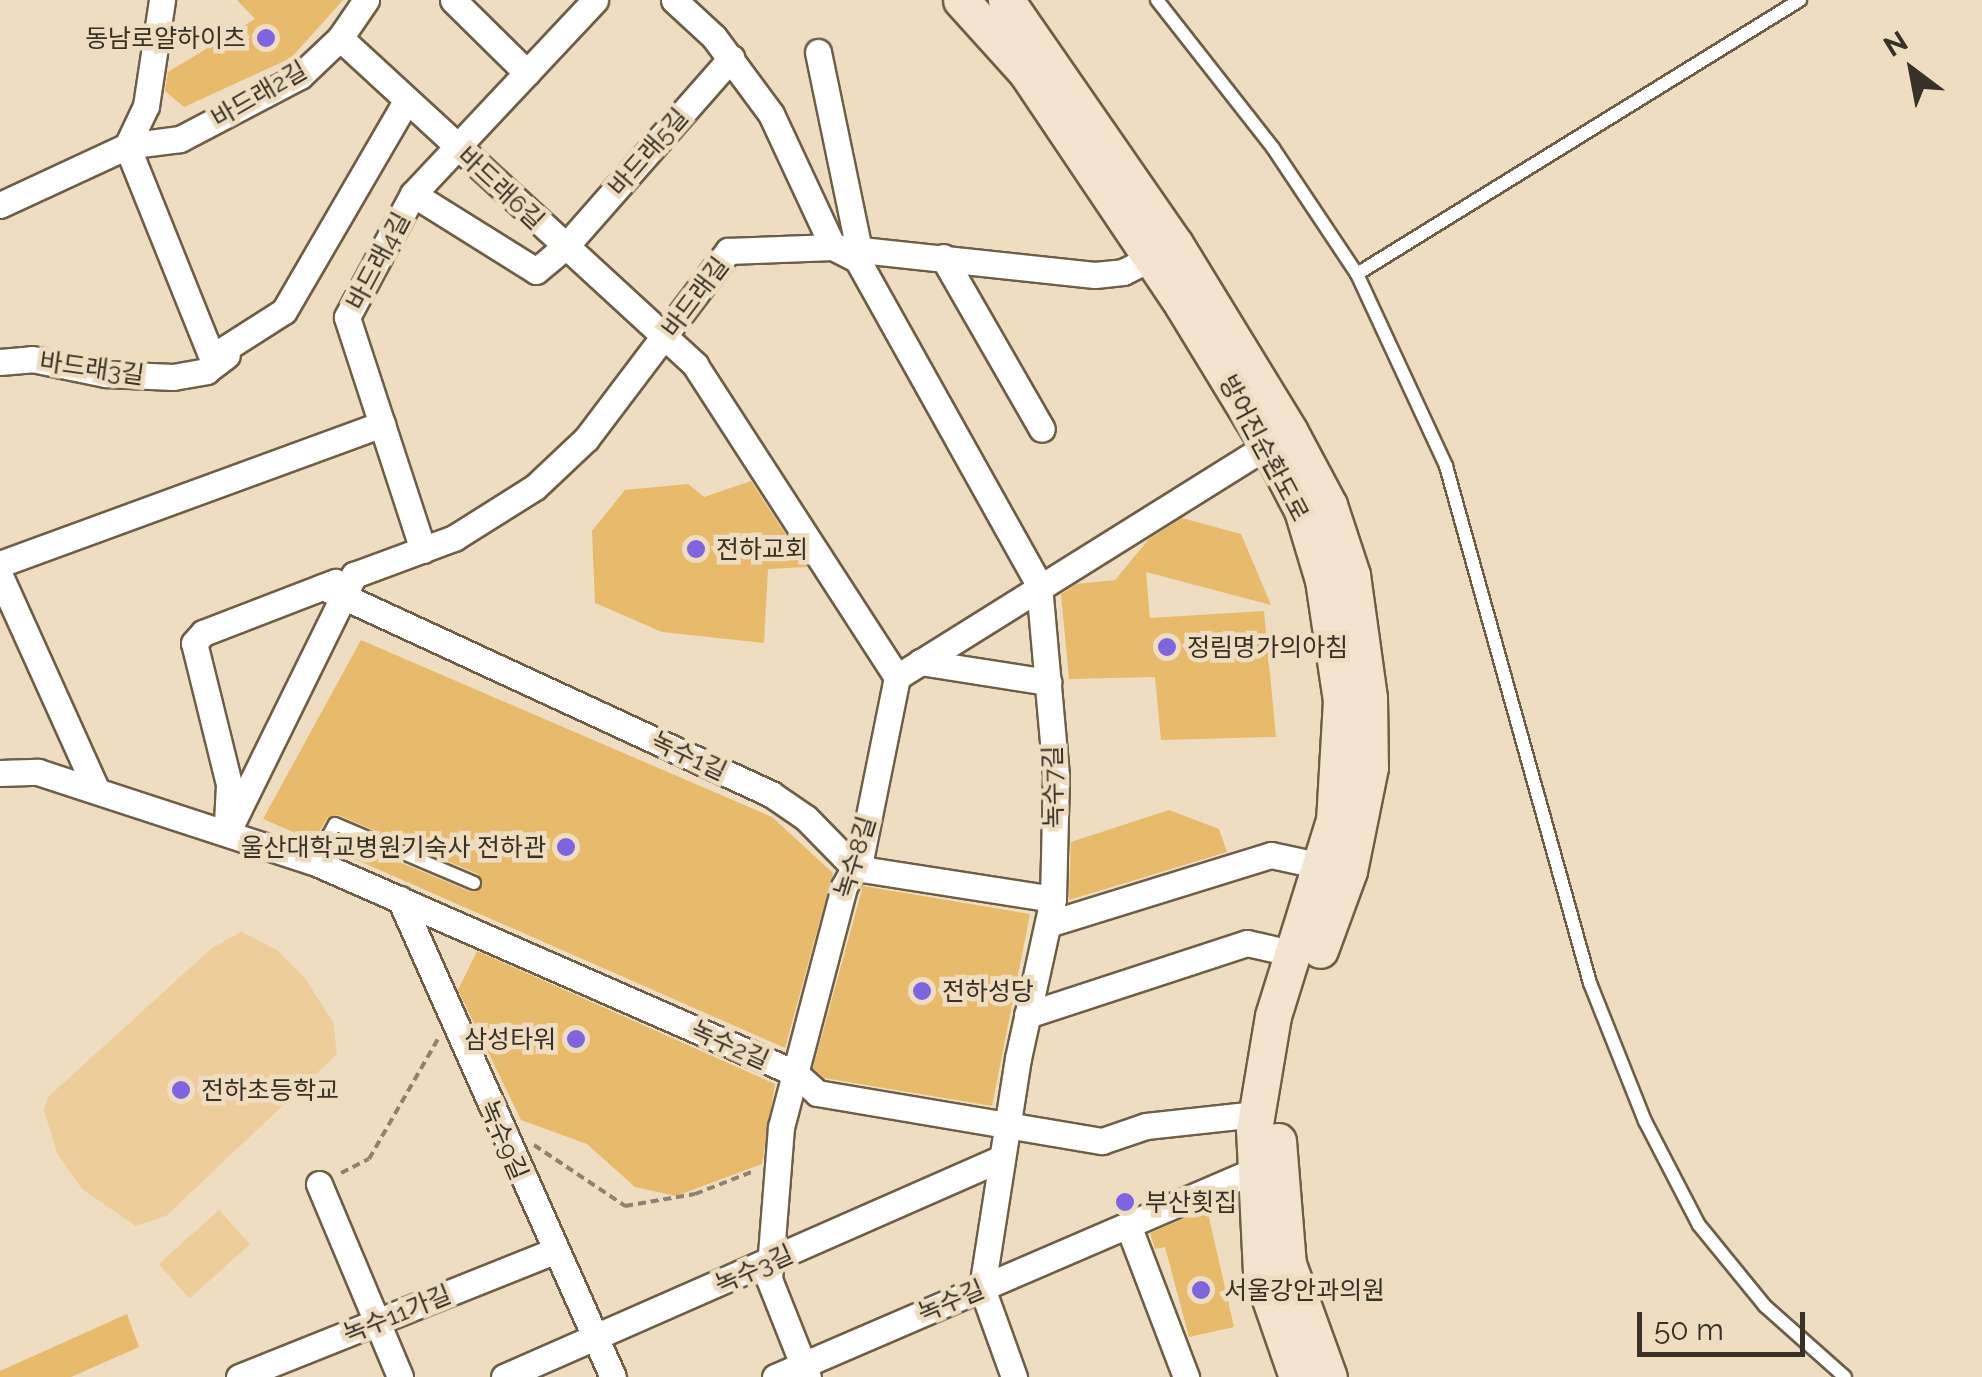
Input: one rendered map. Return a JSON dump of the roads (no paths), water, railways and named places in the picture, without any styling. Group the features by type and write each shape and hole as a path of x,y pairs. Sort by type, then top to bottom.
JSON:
{"main road":[{"name":"방어진순환도로","path":"961,0 1026,72 1163,252 1290,432 1329,505 1352,576 1369,698 1370,767 1349,871 1294,1022 1278,1113 1280,1224 1288,1264 1329,1377"},
{"name":"방어진순환도로","path":"1006,0 1163,252 1302,510 1324,580 1341,700 1334,820 1273,1016 1256,1114 1254,1171 1261,1273 1297,1377"}],"street":[{"path":"128,146 146,106 162,0"},
{"name":"바드래2길","path":"0,205 128,146 180,139 300,76 340,38 366,0"},
{"path":"453,0 526,73"},
{"name":"바드래4길","path":"423,550 347,316 413,194 595,0"},
{"path":"674,0 731,58 770,114 833,247"},
{"name":"바드래6길","path":"340,38 663,339"},
{"path":"818,52 859,250"},
{"name":"바드래5길","path":"564,247 731,58"},
{"name":"바드래3길","path":"0,362 32,358 106,374 206,371 284,311 407,100"},
{"name":"바드래3길","path":"128,146 212,357 284,311"},
{"path":"413,194 536,271 564,247"},
{"name":"바드래길","path":"227,833 229,784 194,643 203,633 340,586 454,538 534,487 586,439 728,252 833,247 1095,275 1163,252"},
{"name":"녹수7길","path":"833,247 858,259 1040,586 1056,775 1050,912 1027,1015 982,1288 1014,1377"},
{"path":"943,257 1042,429"},
{"path":"663,339 695,365 897,676 1268,445"},
{"path":"0,564 382,424"},
{"path":"0,576 97,791"},
{"path":"0,772 38,772 227,833 340,586"},
{"name":"녹수1길","path":"340,586 770,794 806,818 854,868"},
{"path":"920,662 1048,682"},
{"name":"녹수8길","path":"805,1371 769,1279 774,1261 781,1126 854,868 897,676"},
{"name":"녹수2길","path":"227,833 314,862 795,1074 817,1093 1114,1140 1146,1126 1256,1114"},
{"path":"854,868 1050,912 1272,856 1322,866"},
{"name":"녹수9길","path":"400,900 613,1377"},
{"path":"1027,1015 1247,943 1295,954"},
{"name":"녹수3길","path":"504,1377 1002,1158"},
{"name":"녹수길","path":"775,1377 805,1371 982,1288 1254,1171"},
{"path":"319,1184 400,1377"},
{"path":"1128,1225 1186,1377"},
{"name":"녹수11가길","path":"240,1377 554,1251"}],"lane":[{"path":"1156,0 1273,148 1358,274 1446,466 1590,984 1645,1121 1699,1225 1765,1306 1845,1377"},
{"path":"1358,274 1800,0"},
{"path":"314,862 334,824 474,883"}],"place":[{"name":"동남로얄하이츠","path":"266,38"},
{"name":"전하교회","path":"696,549"},
{"name":"정림명가의아침","path":"1167,647"},
{"name":"울산대학교병원기숙사 전하관","path":"566,847"},
{"name":"전하성당","path":"922,991"},
{"name":"삼성타워","path":"576,1039"},
{"name":"전하초등학교","path":"181,1090"},
{"name":"부산횟집","path":"1125,1202"},
{"name":"서울강안과의원","path":"1201,1290"}]}
